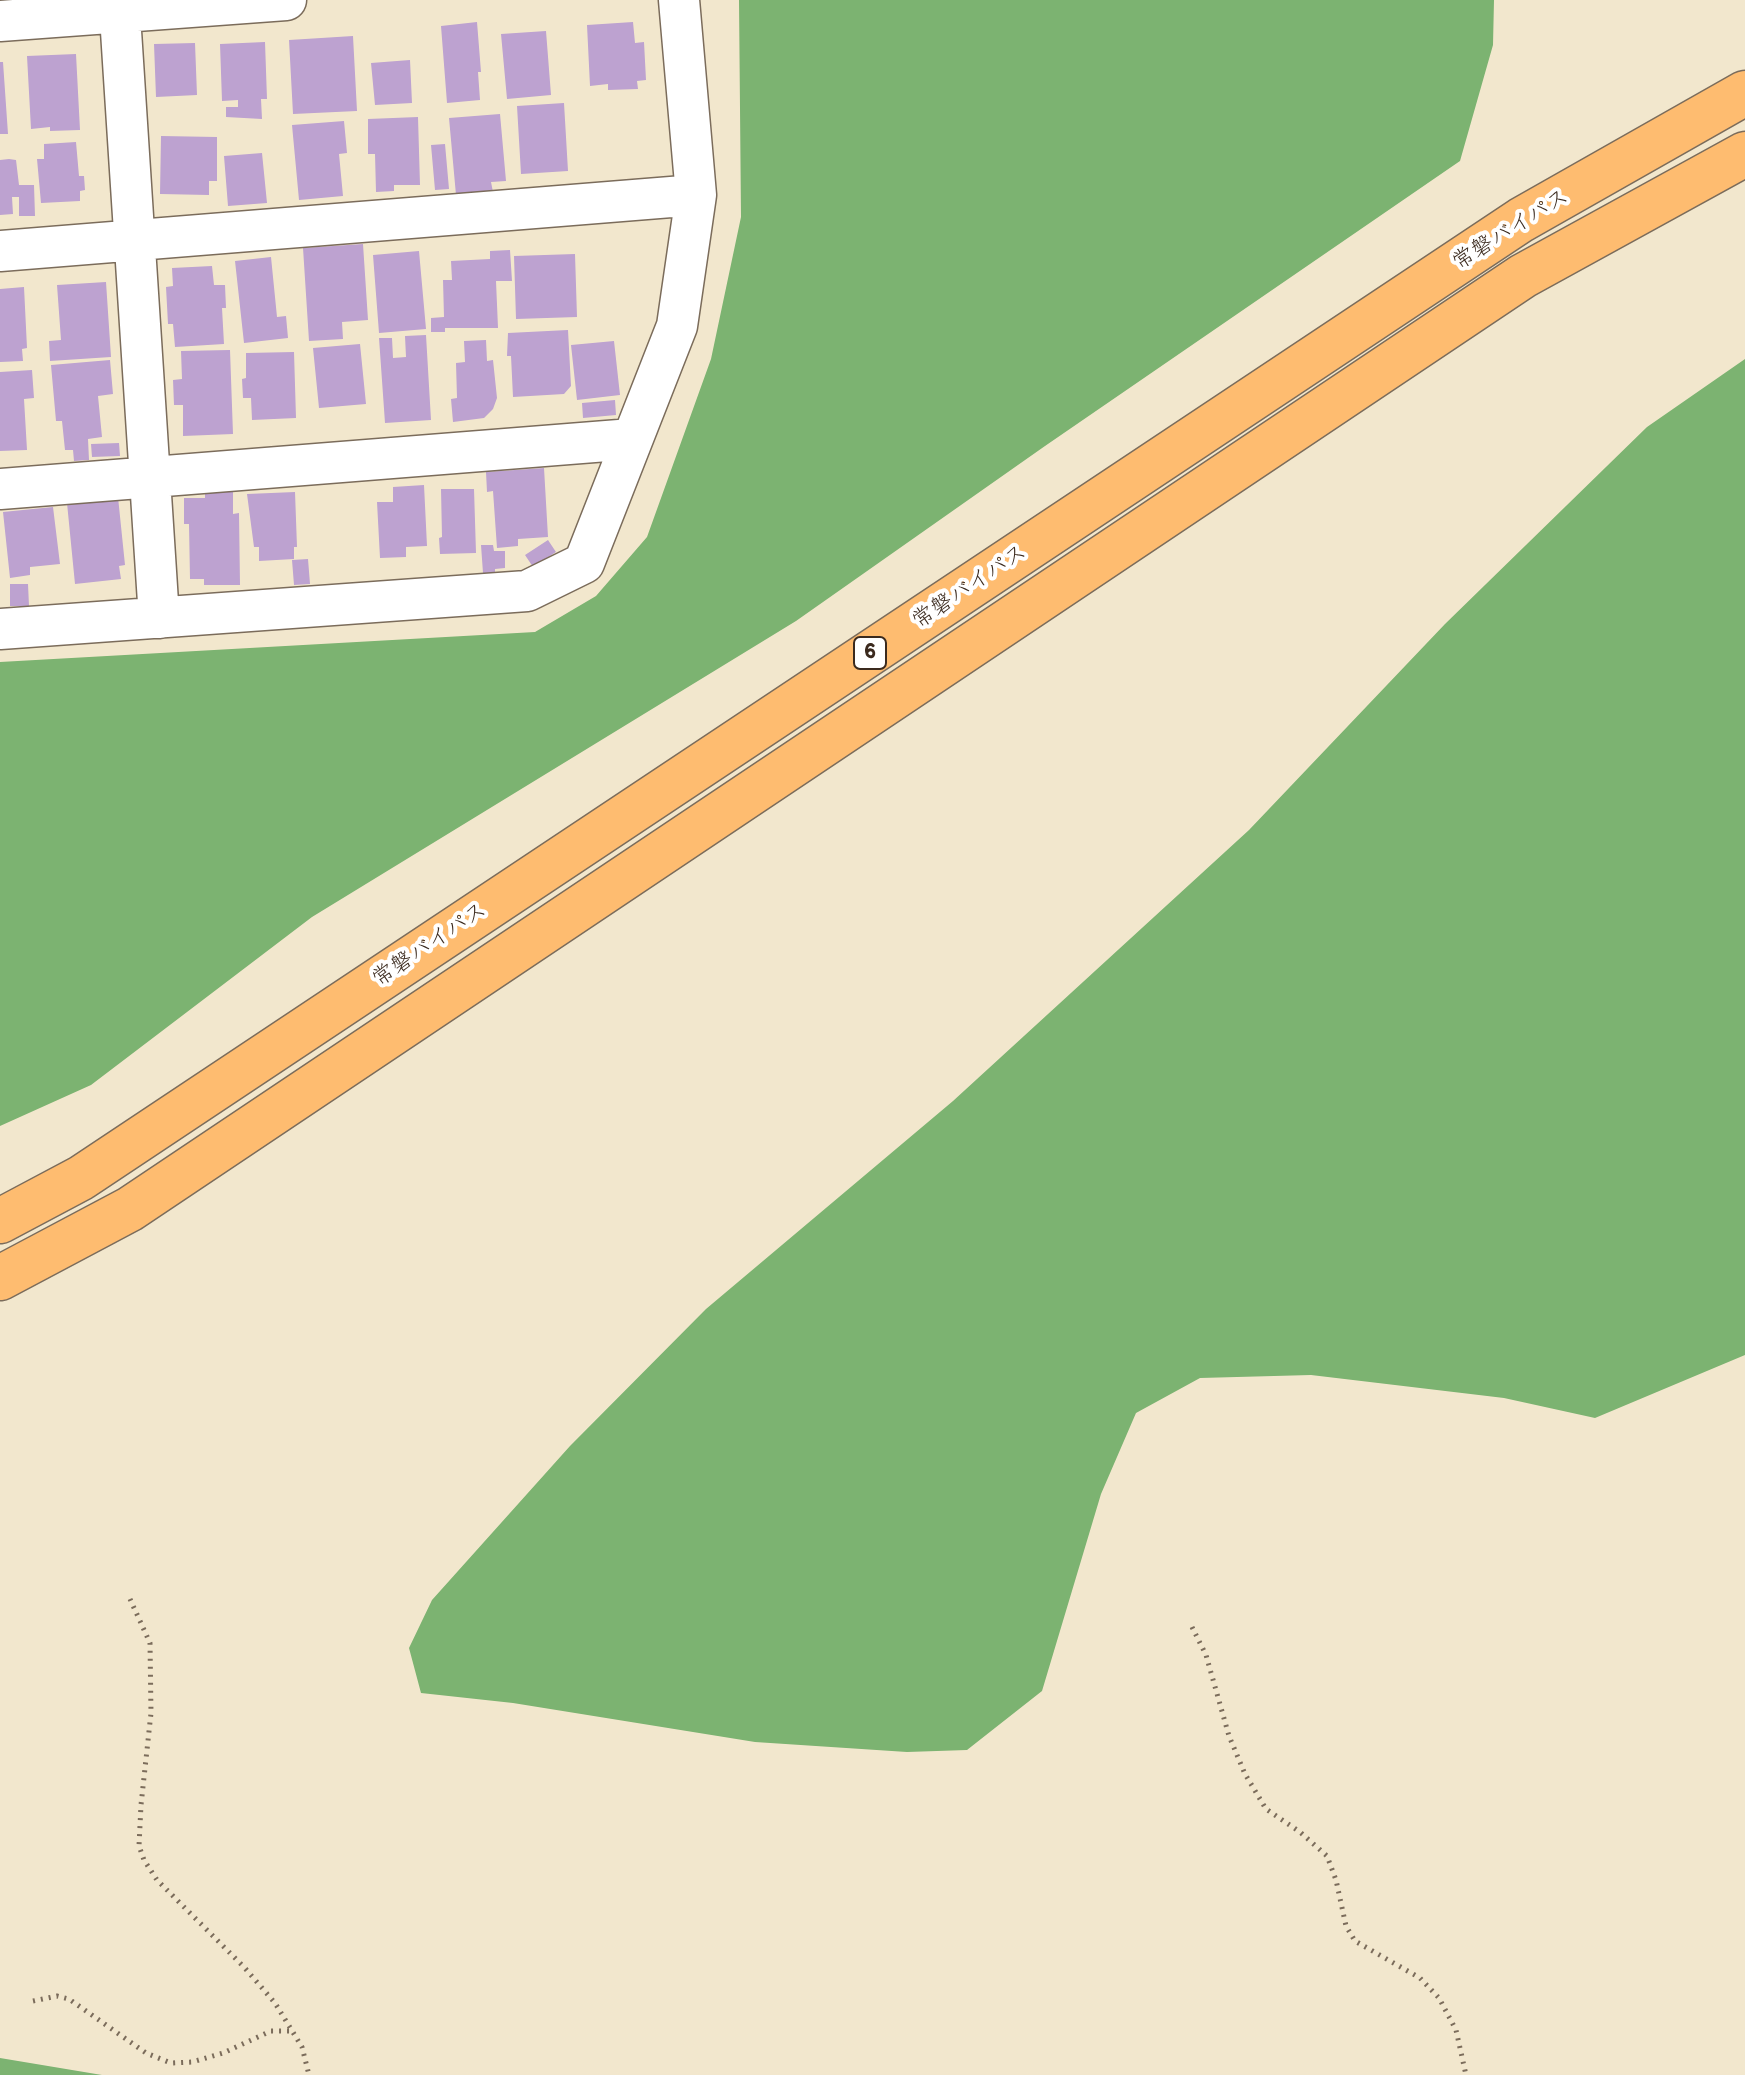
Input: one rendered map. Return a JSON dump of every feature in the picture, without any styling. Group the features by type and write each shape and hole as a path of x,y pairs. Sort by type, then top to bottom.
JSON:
{"highway":[{"name":"常磐バイパス","path":"0,1221 81,1178 1521,220 1745,93"},
{"name":"常磐バイパス","path":"0,1278 130,1209 1523,276 1745,154"}],"street":[{"path":"0,21 120,6 286,0"},
{"path":"0,629 527,591 584,563 677,326 696,195 679,0"},
{"path":"120,6 159,618"},
{"path":"0,251 696,195"},
{"path":"0,489 632,439"}],"path":[{"path":"130,1599 150,1643 151,1713 139,1846 144,1860 157,1880 244,1967 275,2003 302,2047 309,2075"},
{"path":"1192,1627 1206,1655 1229,1736 1245,1774 1266,1809 1300,1832 1327,1856 1346,1926 1355,1941 1420,1978 1439,1998 1456,2030 1466,2075"},
{"path":"33,2001 57,1996 69,1999 146,2053 171,2063 192,2062 223,2053 271,2031 294,2031"}],"green space":[{"path":"739,0 1494,0 1493,45 1460,161 796,621 312,917 91,1085 0,1126 0,662 535,632 596,596 647,537 711,359 741,217"},
{"path":"1745,359 1745,1355 1595,1418 1504,1398 1311,1375 1200,1378 1136,1413 1101,1494 1042,1691 967,1750 907,1752 755,1742 513,1703 421,1693 409,1648 432,1600 570,1446 706,1309 953,1101 1249,830 1445,624 1647,427"},
{"path":"0,2058 102,2075 0,2075"}],"building":[{"path":"477,22 480,100 447,103 441,26"},
{"path":"633,22 635,43 644,42 646,80 637,81 638,89 608,90 608,84 590,86 587,25"},
{"path":"546,31 551,95 507,99 501,34"},
{"path":"353,36 357,111 293,114 289,40"},
{"path":"265,42 267,99 261,99 262,119 226,117 226,107 238,107 238,100 222,101 220,44"},
{"path":"195,43 197,95 156,97 154,44"},
{"path":"76,54 80,130 31,129 27,56"},
{"path":"410,60 412,103 375,105 371,63"},
{"path":"0,62 3,62 8,134 0,134"},
{"path":"564,103 568,171 521,174 517,106"},
{"path":"500,114 506,181 491,182 493,192 456,195 449,118"},
{"path":"418,117 420,185 394,185 394,191 376,192 375,154 368,154 368,119"},
{"path":"344,121 347,153 339,154 343,196 299,200 292,125"},
{"path":"161,136 217,137 217,181 209,181 209,195 160,194"},
{"path":"76,142 79,176 84,176 85,190 80,191 80,201 41,203 37,159 44,159 44,144"},
{"path":"445,144 449,189 435,190 431,145"},
{"path":"262,153 267,203 228,206 224,156"},
{"path":"0,160 16,160 19,185 34,185 35,216 19,216 19,197 12,197 13,214 0,215"},
{"path":"363,244 368,320 342,322 343,339 309,341 303,248"},
{"path":"510,250 512,281 496,281 498,328 445,328 445,332 431,332 431,318 444,317 443,280 452,280 451,261 490,259 490,251"},
{"path":"419,251 426,329 379,333 373,255"},
{"path":"575,254 577,317 516,319 514,256"},
{"path":"271,257 277,317 286,316 288,338 244,343 235,261"},
{"path":"212,266 214,285 225,285 226,308 222,308 224,344 175,347 173,324 168,324 166,287 173,286 172,268"},
{"path":"106,282 111,357 50,361 49,341 61,340 57,285"},
{"path":"24,287 27,348 22,349 23,361 0,362 0,289"},
{"path":"568,330 571,386 564,394 513,397 511,356 507,356 508,333"},
{"path":"426,335 431,420 385,423 379,338 392,338 393,358 406,357 405,336"},
{"path":"486,340 487,361 493,360 497,398 493,409 484,418 453,422 451,399 457,398 456,363 465,362 464,341"},
{"path":"614,341 620,395 577,400 571,345"},
{"path":"360,344 366,404 319,408 313,348"},
{"path":"230,350 233,434 183,436 183,405 174,405 173,380 182,379 181,351"},
{"path":"294,352 296,418 252,420 251,398 243,398 246,353"},
{"path":"110,360 113,394 98,396 102,437 88,439 89,460 74,461 73,450 65,450 62,421 56,421 51,365"},
{"path":"32,370 34,398 24,399 27,450 0,451 0,372"},
{"path":"615,400 616,415 583,418 582,403"},
{"path":"119,443 120,456 92,457 91,444"},
{"path":"544,468 548,537 518,539 518,546 497,548 493,491 487,492 486,472"},
{"path":"424,485 427,546 406,547 406,557 380,558 377,502 393,502 393,487"},
{"path":"441,489 474,489 476,553 440,554"},
{"path":"205,492 233,492 233,514 239,513 240,585 204,585 204,579 190,579 189,524 184,524 184,498 205,498"},
{"path":"295,492 297,547 294,547 294,559 259,561 259,547 254,547 247,494"},
{"path":"118,497 125,565 119,566 121,579 75,584 67,503"},
{"path":"53,507 60,564 30,567 30,575 10,578 3,512"},
{"path":"548,540 556,552 533,567 525,555"},
{"path":"481,545 493,545 494,551 505,551 505,568 495,569 495,573 483,573"},
{"path":"308,559 310,584 294,585 292,560"},
{"path":"10,584 28,584 29,606 10,606"}]}
